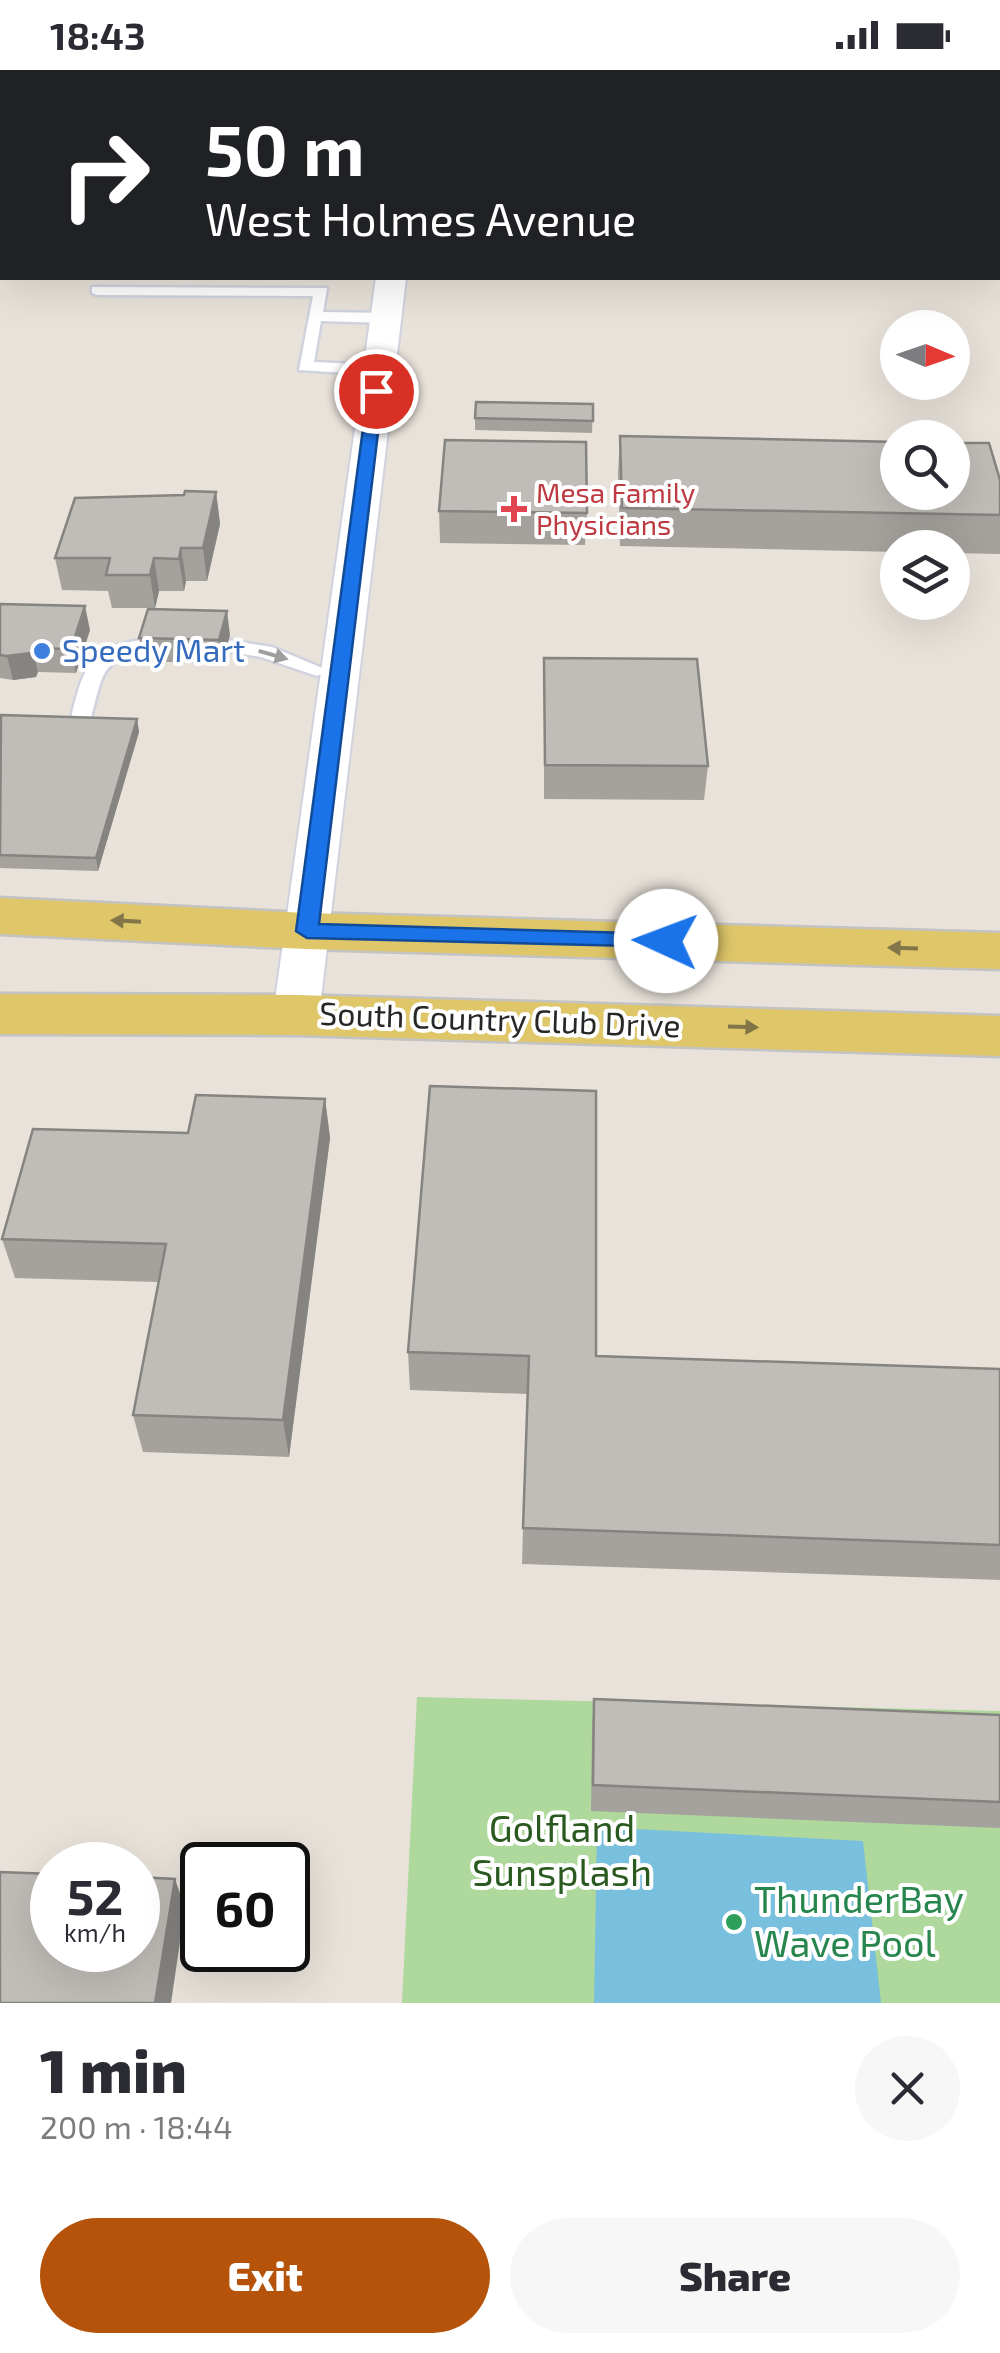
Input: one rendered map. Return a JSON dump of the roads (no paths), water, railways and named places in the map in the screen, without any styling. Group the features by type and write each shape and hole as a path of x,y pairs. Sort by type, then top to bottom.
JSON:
{"main road":[{"path":"0,916 307,931 1000,950"},
{"name":"South Country Club Drive","path":"0,1014 296,1015 1000,1036"}],"street":[{"path":"296,1015 349,578 391,280"}],"lane":[{"path":"97,290 322,291 304,366 380,370"},
{"path":"314,316 388,318"},
{"path":"80,718 92,675 104,654 118,647 148,645"},
{"path":"227,646 265,651 317,670"}],"water":[{"name":"ThunderBay Wave Pool","path":"597,1827 863,1841 881,2003 594,2003"}],"place":[{"name":"Mesa Family Physicians","path":"514,509"},
{"name":"Speedy Mart","path":"42,651"},
{"name":"ThunderBay Wave Pool","path":"734,1922"}],"park label":[{"name":"Golfland Sunsplash","path":"562,1851"}]}
